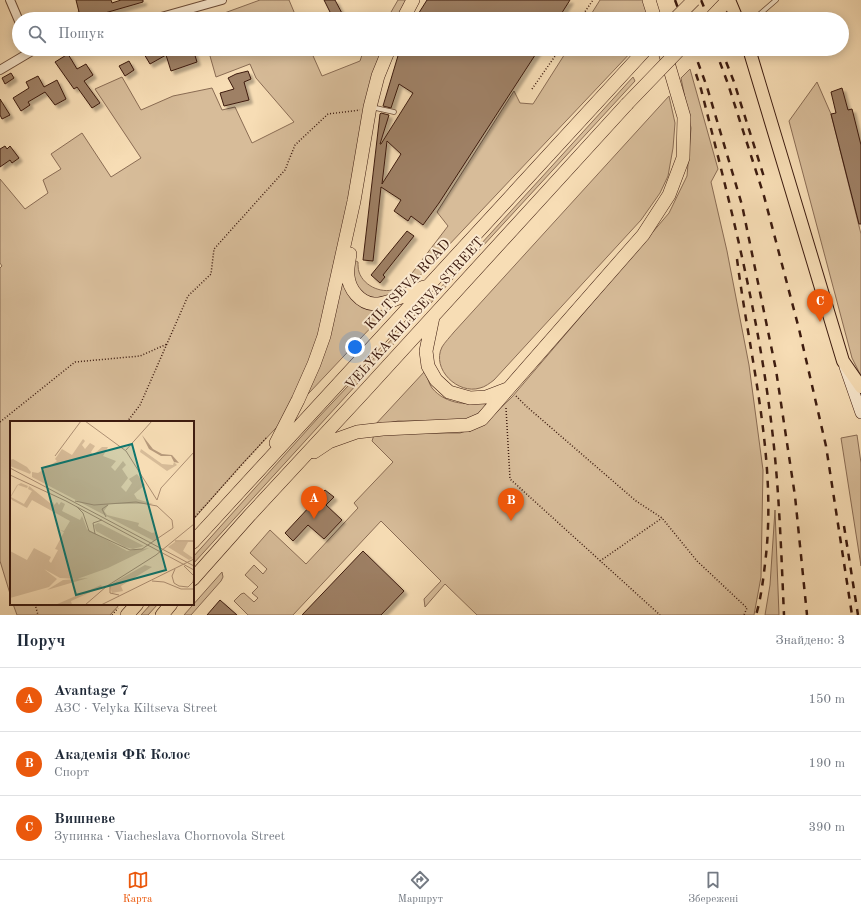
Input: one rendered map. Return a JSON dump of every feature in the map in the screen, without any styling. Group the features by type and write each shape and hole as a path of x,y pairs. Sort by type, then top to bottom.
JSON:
{"highway":[{"path":"407,12 413,0"},
{"path":"649,0 653,12"},
{"path":"682,12 694,0"},
{"path":"717,12 728,0"},
{"path":"268,459 298,400 324,336 354,201 369,109 378,76 386,56"},
{"name":"KILTSEVA ROAD","path":"194,541 639,56"},
{"path":"298,462 329,442 357,432 383,429 468,425 482,419 642,235 668,195 683,158 684,117 666,56"},
{"name":"VELYKA KILTSEVA STREET","path":"194,578 298,462 627,104 673,56"},
{"path":"354,201 348,277 351,287 356,294 364,301 374,304 388,302 428,285"},
{"path":"433,316 426,351 428,366 436,380 449,392 470,398 486,397 507,391"},
{"path":"127,615 135,605"},
{"path":"162,615 170,605"}],"main road":[{"path":"728,0 734,12"},
{"path":"750,56 843,361 861,413"},
{"path":"843,361 861,387"}],"street":[{"path":"10,0 15,12"},
{"path":"179,12 222,0"},
{"path":"0,70 24,56"}],"lane":[{"path":"762,12 776,0"},
{"path":"369,109 394,112"}],"path":[{"path":"585,12 593,0"},
{"path":"532,89 555,56"},
{"path":"128,421 140,405 188,296 211,274 214,249 285,170 295,145 328,114 369,109"},
{"path":"0,422 75,362 140,356 167,344"},
{"path":"507,391 636,501 662,518 697,561 747,608 744,615"},
{"path":"507,391 510,479 660,615"},
{"path":"194,518 270,432"},
{"path":"600,560 662,518"},
{"path":"35,605 38,615"},
{"path":"112,615 121,605"}],"shaded area":[{"path":"260,0 289,0 294,12 227,12"},
{"path":"398,0 408,0 402,12 391,12"},
{"path":"600,0 645,0 649,12 592,12"},
{"path":"210,56 313,56 322,76 360,61 362,56 382,56 338,252 358,262 359,271 362,277 370,286 387,291 398,288 406,281 448,226 437,212 514,91 520,103 533,104 564,56 627,56 241,465 194,519 194,421 10,421 10,594 0,561 0,268 2,266 0,263 0,179 25,209 48,193 43,180 61,169 51,154 82,133 111,177 141,158 95,89 122,77 141,110 173,96 212,88 222,110 235,107 252,143 294,122 256,78 250,64 216,77"},
{"path":"690,69 718,169 711,182 727,251 749,365 763,470 761,577 754,615 477,615 445,584 425,607 424,599 441,581 381,521 293,615 248,615 234,601 244,593 254,602 258,598 252,593 258,587 245,575 254,565 263,574 267,569 250,553 270,530 306,564 358,508 354,503 393,462 372,441 374,435 397,433 460,433 483,425 512,397 669,213 687,176 691,128 681,78"},
{"path":"633,77 635,81 194,563 194,556 317,419 470,256"},
{"path":"817,82 831,114 861,234 861,376 852,358 789,121"},
{"path":"669,96 675,123 673,148 668,176 660,193 641,220 494,380 484,387 472,389 463,388 455,384 443,371 440,364 442,347"},
{"path":"425,371 432,388 444,398 466,404 489,401 476,416 459,421 398,421 374,426"},
{"path":"857,435 861,463 861,566 841,438"},
{"path":"775,510 779,615 765,615 770,585"},
{"path":"222,572 223,577 221,581 191,615 184,615"},
{"path":"13,605 119,605 110,615 17,615"},
{"path":"150,605 157,605 148,615 141,615"}],"building":[{"path":"76,0 111,0 112,3 121,0 143,0 143,2 108,12 79,12"},
{"path":"324,0 335,0 341,12 330,12"},
{"path":"427,0 570,0 562,12 419,12"},
{"path":"65,56 69,56 77,69 86,64 93,75 84,81 100,103 92,108 77,87 74,89 55,62"},
{"path":"145,56 164,56 150,64"},
{"path":"166,56 195,56 197,62 171,71"},
{"path":"398,56 534,56 439,203 423,225 411,216 408,221 394,211 401,200 381,187 373,261 363,260 380,114 389,115 381,144 413,93 399,84 391,108 383,106","holes":["387,141 401,154 382,184"]},
{"path":"129,61 134,70 125,76 119,66"},
{"path":"248,71 251,79 244,82 249,100 224,106 220,93 234,89 228,78"},
{"path":"11,73 14,78 5,84 2,78"},
{"path":"38,76 44,87 57,80 66,99 55,105 45,92 28,102 30,105 21,111 13,98 29,88 26,82"},
{"path":"842,88 848,110 852,109 861,145 861,224 859,224 831,114 836,113 831,92"},
{"path":"0,99 10,115 2,119 0,115"},
{"path":"5,146 7,149 10,146 19,158 12,163 10,160 0,167 0,149"},
{"path":"407,231 414,236 383,275 385,277 380,283 371,275"},
{"path":"325,490 334,497 326,505 342,520 324,539 308,525 293,541 285,533"},
{"path":"363,551 404,591 381,615 302,615"},
{"path":"220,600 237,615 207,615"}],"railway":[{"path":"675,0 679,12"},
{"path":"701,0 706,12"},
{"path":"696,56 707,87 742,205 776,370 795,496 807,615"},
{"path":"718,56 764,196 799,329 826,446 852,615"},
{"path":"724,56 734,82 764,177"},
{"path":"696,74 731,210 749,290 764,372 776,463 784,615"},
{"path":"737,259 761,411 768,488 768,526 765,564 761,596 756,615"},
{"path":"844,526 858,615"}],"place":[{"name":"Вишневе","path":"820,322"},
{"name":"Avantage 7","path":"314,519"},
{"name":"Академія ФК Колос","path":"511,521"}]}
